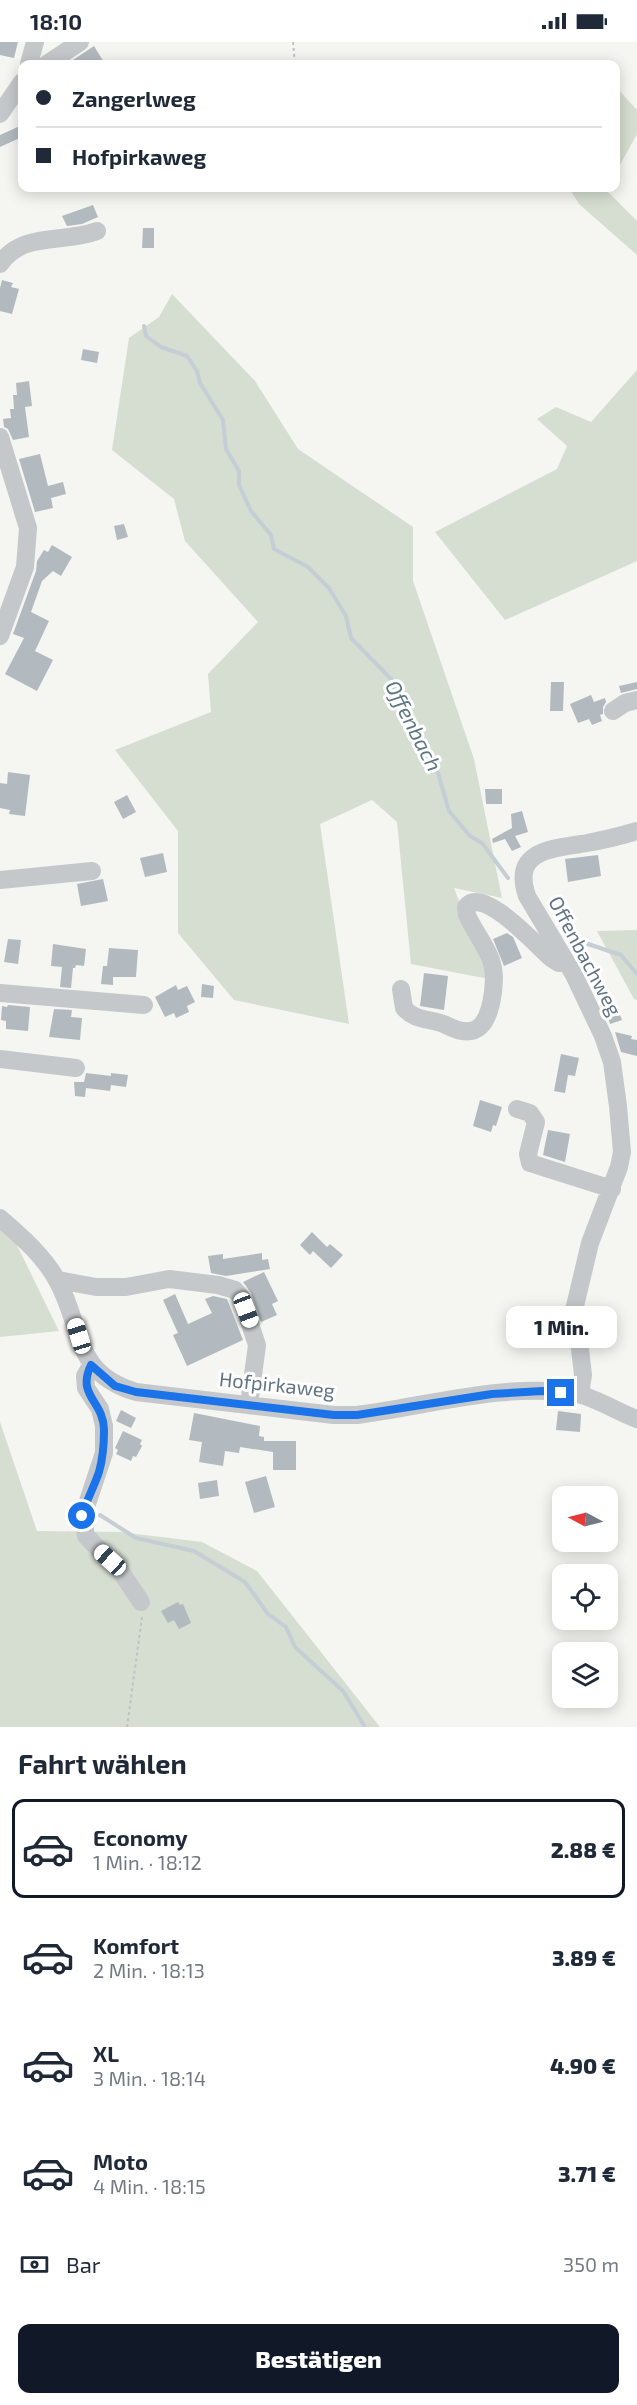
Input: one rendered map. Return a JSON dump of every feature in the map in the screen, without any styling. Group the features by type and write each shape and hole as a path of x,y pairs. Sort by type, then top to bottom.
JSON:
{"street":[{"path":"30,60 35,42"},
{"path":"53,60 80,42"},
{"path":"0,114 18,88"},
{"path":"0,264 14,248 32,243 85,236 97,231"},
{"path":"0,437 28,528 25,567 0,636"},
{"path":"613,711 625,702 637,700"},
{"name":"Offenbachweg","path":"580,1394 583,1375 575,1306 590,1244 619,1167 622,1152 618,1106 612,1062 603,1036 567,963 527,896 523,883 529,861 542,851 615,838 637,831"},
{"path":"6,881 92,871"},
{"path":"401,989 404,1008 418,1019 440,1022 466,1031 474,1031 482,1027 491,1006 494,975 491,961 467,915 466,908 469,903 476,901 484,902 495,908 551,958 559,963 567,963"},
{"path":"0,993 144,1005"},
{"path":"0,1059 76,1068"},
{"path":"518,1109 530,1113 536,1122 528,1154 530,1163 612,1189"},
{"name":"Hofpirkaweg","path":"0,1218 28,1242 58,1280 86,1357 91,1365 115,1386 136,1392 334,1415 357,1415 524,1391 580,1394 637,1419"},
{"path":"58,1280 96,1287 126,1287 170,1279 218,1285 235,1290 241,1297 256,1345 249,1405"},
{"path":"91,1365 85,1376 86,1388 100,1408 104,1426 104,1454 82,1516 86,1536 121,1572 141,1602"}],"path":[{"path":"292,42 294,60"},
{"path":"127,1727 141,1602"}],"shaded area":[{"path":"620,91 637,110 637,134 620,165"},
{"path":"572,192 608,192 637,221 637,255 579,204"},
{"path":"172,294 255,381 298,449 413,527 413,581 474,759 502,898 454,888 489,979 411,964 397,822 372,800 320,824 349,1024 234,1000 178,933 178,831 115,750 211,712 208,674 258,622 185,541 174,499 112,450 129,338 159,317"},
{"path":"637,370 637,561 505,620 435,532 557,469 567,446 537,419 556,407 591,422"},
{"path":"637,930 637,1000 634,999 597,931"},
{"path":"0,1223 10,1231 59,1331 0,1337"},
{"path":"0,1422 37,1531 120,1532 202,1542 257,1571 380,1727 0,1727"}],"building":[{"path":"0,42 18,42 14,58 0,55"},
{"path":"94,46 103,60 73,60"},
{"path":"18,127 18,139 0,147 0,135"},
{"path":"93,205 98,217 82,224 67,226 62,216"},
{"path":"143,228 154,228 154,248 142,248"},
{"path":"2,280 13,283 11,287 19,289 12,314 0,311"},
{"path":"83,349 99,352 97,363 81,360"},
{"path":"29,381 32,406 25,407 29,437 13,440 8,429 4,427 3,419 11,418 10,409 14,409 13,395 17,395 16,383"},
{"path":"40,454 48,486 63,482 66,494 51,498 53,508 35,512 19,459"},
{"path":"124,524 128,537 117,540 114,526"},
{"path":"52,545 72,557 61,576 53,571 42,581 31,612 49,621 35,651 53,660 37,691 5,674 24,638 13,634 36,571 37,561 44,550 48,552"},
{"path":"551,682 564,682 563,711 550,711"},
{"path":"637,682 637,689 621,693 619,686"},
{"path":"591,695 594,702 605,698 603,714 600,715 602,721 592,725 589,719 578,723 570,704"},
{"path":"8,772 30,775 25,816 9,814 10,810 0,808 0,783 7,784"},
{"path":"485,789 502,789 502,804 486,804"},
{"path":"127,795 136,812 123,819 114,802"},
{"path":"522,811 528,832 515,836 521,847 512,851 505,839 493,843 492,839 512,828 511,814"},
{"path":"163,853 167,872 145,877 140,858"},
{"path":"598,855 601,876 568,882 565,859"},
{"path":"103,879 108,901 81,906 77,884"},
{"path":"507,933 513,937 522,958 504,966 493,939"},
{"path":"8,939 21,940 18,964 4,962"},
{"path":"53,944 86,949 84,966 76,965 73,968 71,988 60,987 62,967 51,966"},
{"path":"109,948 138,950 136,977 113,977 113,985 101,984 103,966 107,966"},
{"path":"424,973 448,976 444,1010 420,1006"},
{"path":"202,984 214,986 213,998 201,997"},
{"path":"176,985 178,990 187,986 195,1002 187,1006 189,1012 176,1018 174,1013 165,1017 155,997"},
{"path":"8,1005 30,1007 28,1031 6,1029 6,1021 1,1020 2,1006 7,1007"},
{"path":"54,1009 72,1010 71,1017 82,1018 80,1040 49,1037"},
{"path":"618,1010 622,1020 610,1024 607,1014"},
{"path":"615,1032 632,1036 631,1039 637,1040 637,1056 621,1052"},
{"path":"561,1054 579,1058 575,1076 568,1075 565,1093 554,1091"},
{"path":"86,1073 111,1076 111,1073 128,1075 126,1087 111,1085 110,1091 86,1088 85,1097 75,1096 74,1082 84,1082"},
{"path":"480,1100 502,1107 496,1126 493,1125 491,1132 473,1126"},
{"path":"548,1130 570,1134 565,1162 543,1155"},
{"path":"312,1232 327,1247 330,1244 343,1255 331,1268 313,1251 310,1255 300,1245"},
{"path":"262,1253 262,1260 268,1259 270,1269 226,1276 211,1273 208,1256 223,1254 223,1259"},
{"path":"264,1272 278,1301 272,1304 277,1315 261,1322 251,1293 243,1282"},
{"path":"175,1294 188,1324 212,1313 205,1299 213,1296 227,1299 243,1340 187,1366 173,1335 178,1333 163,1300"},
{"path":"121,1410 136,1418 131,1428 116,1421"},
{"path":"558,1411 581,1414 580,1432 556,1430"},
{"path":"194,1413 260,1426 259,1436 264,1437 264,1441 296,1441 296,1470 273,1470 273,1452 240,1447 239,1453 225,1451 223,1466 199,1462 202,1442 189,1440"},
{"path":"123,1431 142,1440 140,1444 142,1446 131,1461 116,1454 118,1450 115,1448"},
{"path":"266,1476 275,1507 254,1513 245,1482"},
{"path":"217,1480 219,1496 200,1499 198,1483"},
{"path":"178,1602 180,1605 183,1604 191,1623 179,1629 174,1620 168,1623 161,1611"}],"waterway":[{"name":"Offenbach","path":"144,326 146,336 161,347 187,356 197,371 200,383 223,420 226,449 239,471 239,485 251,511 271,535 274,549 308,567 329,588 346,616 351,638 392,680 403,714 419,733 436,766 449,811 470,836 482,843 508,878"},
{"name":"Offenbach","path":"588,944 621,955 637,974"},
{"path":"100,1515 136,1538 194,1551 245,1582 268,1614 286,1627 295,1647 343,1691 365,1727"}],"route":[{"path":"82,1516 104,1454 104,1426 100,1408 90,1397 86,1388 85,1376 91,1365 115,1386 136,1392 334,1415 385,1412 492,1394 524,1391 561,1393"}]}
